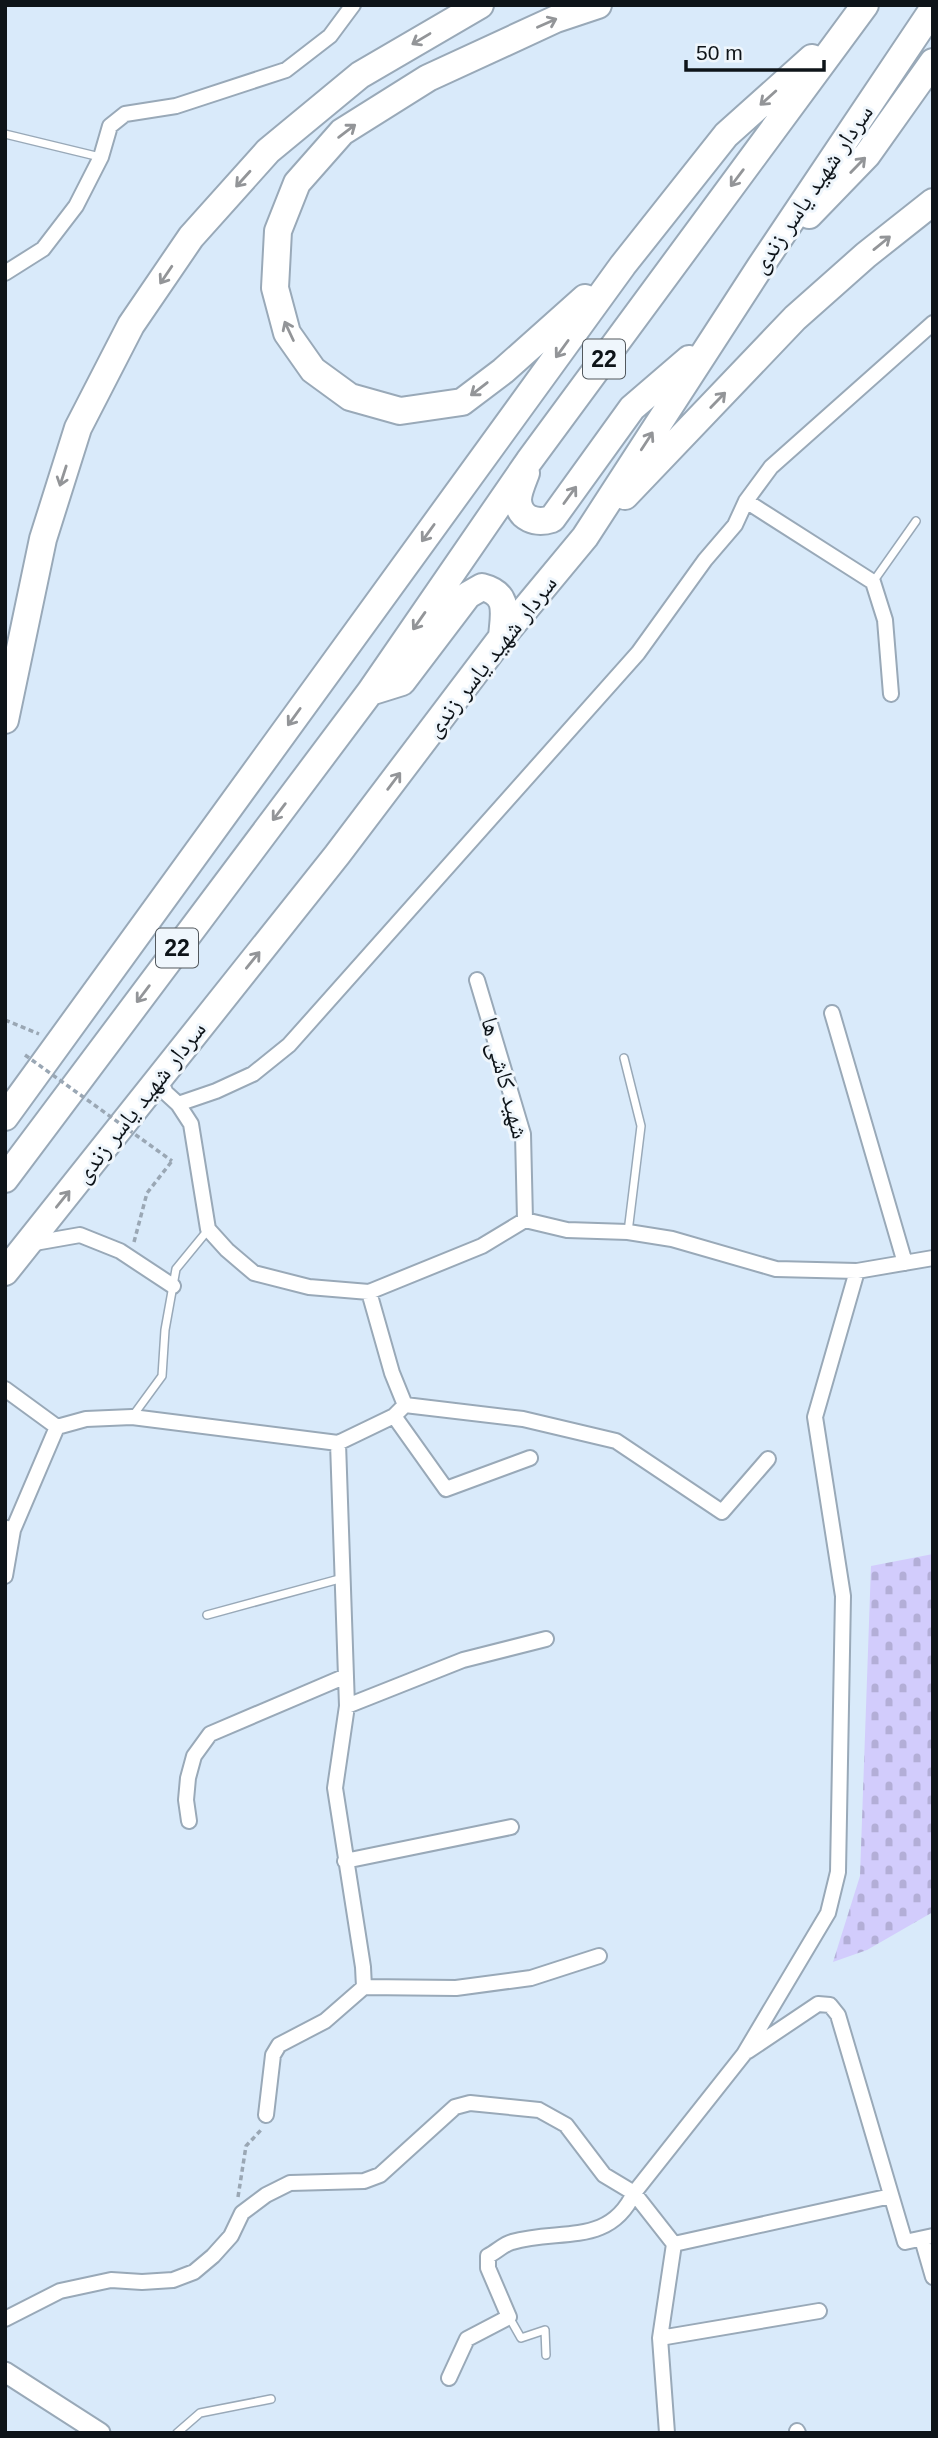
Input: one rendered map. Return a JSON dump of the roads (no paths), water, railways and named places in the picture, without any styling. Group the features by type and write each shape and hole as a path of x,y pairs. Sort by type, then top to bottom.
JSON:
{"highway":[{"path":"5,720 43,539 78,428 131,325 191,237 268,151 360,75 480,5"},
{"path":"598,5 556,19 428,78 342,132 297,183 278,231 275,288 287,333 313,370 350,397 400,411 463,402 503,371 623,265"},
{"name":"سردار شهید یاسر زندی","path":"5,1272 345,845 502,637 585,537 760,267 933,9"},
{"path":"5,1117 623,265 726,135 860,13"},
{"name":"22","path":"5,1179 370,692 529,461 860,13"},
{"path":"760,267 867,155 933,62"},
{"path":"585,537 795,318 866,255 933,202"},
{"path":"529,461 518,499 526,517 535,522 545,522 552,519 632,408 713,339"},
{"path":"370,692 402,682 468,595 482,587 495,590 501,597 504,613 502,637"}],"street":[{"path":"5,273 43,249 76,206 101,157 110,126 125,114 176,106 286,70 330,36 353,5"},
{"path":"178,1104 253,1074 289,1045 638,653 705,560 735,525 746,501 771,467 933,323"},
{"path":"746,501 873,582 885,620 891,694"},
{"name":"شهید کاشی ها","path":"477,980 523,1134 525,1220"},
{"path":"832,1013 905,1263"},
{"path":"159,1079 166,1093 178,1104 191,1124 208,1229 254,1273 309,1287 369,1292 482,1246 525,1220 567,1230 628,1232 672,1239 776,1269 857,1271 933,1258"},
{"path":"28,1244 80,1235 120,1251 173,1286"},
{"path":"449,2378 467,2339 509,2317 488,2268 488,2256 510,2242 609,2225 626,2210 634,2193 744,2054 828,1913 838,1872 843,1596 815,1417 857,1271"},
{"path":"369,1292 392,1373 405,1405"},
{"path":"5,1389 57,1427"},
{"path":"5,1576 9,1529 57,1427 86,1419 132,1417 338,1443 394,1416 405,1405"},
{"path":"405,1405 523,1419 616,1441 722,1512 768,1459"},
{"path":"394,1416 446,1489 530,1458"},
{"path":"338,1443 346,1706 335,1788 364,1987"},
{"path":"346,1706 463,1660 546,1639"},
{"path":"189,1821 186,1800 188,1778 194,1756 210,1734 346,1676"},
{"path":"345,1861 511,1827"},
{"path":"266,2115 273,2055 279,2045 325,2021 364,1987 456,1987 531,1978 599,1956"},
{"path":"744,2054 818,2004 830,2005 838,2015 905,2242 927,2238 933,2277"},
{"path":"5,2319 60,2291 111,2280 173,2280 194,2272 214,2256 231,2236 242,2213 266,2195 290,2183 365,2181 380,2175 455,2107 470,2103 538,2110 566,2126 604,2175 634,2193 674,2244 660,2338 667,2433"},
{"path":"674,2244 891,2196"},
{"path":"660,2338 819,2311"},
{"path":"5,2372 100,2433"}],"lane":[{"path":"5,134 101,157"},
{"path":"873,582 916,521"},
{"path":"624,1058 641,1126 628,1232"},
{"path":"132,1417 162,1376 165,1330 176,1269 208,1229"},
{"path":"207,1615 343,1578"},
{"path":"509,2317 521,2338 545,2330 547,2355"},
{"path":"177,2433 200,2413 271,2399"}]}
